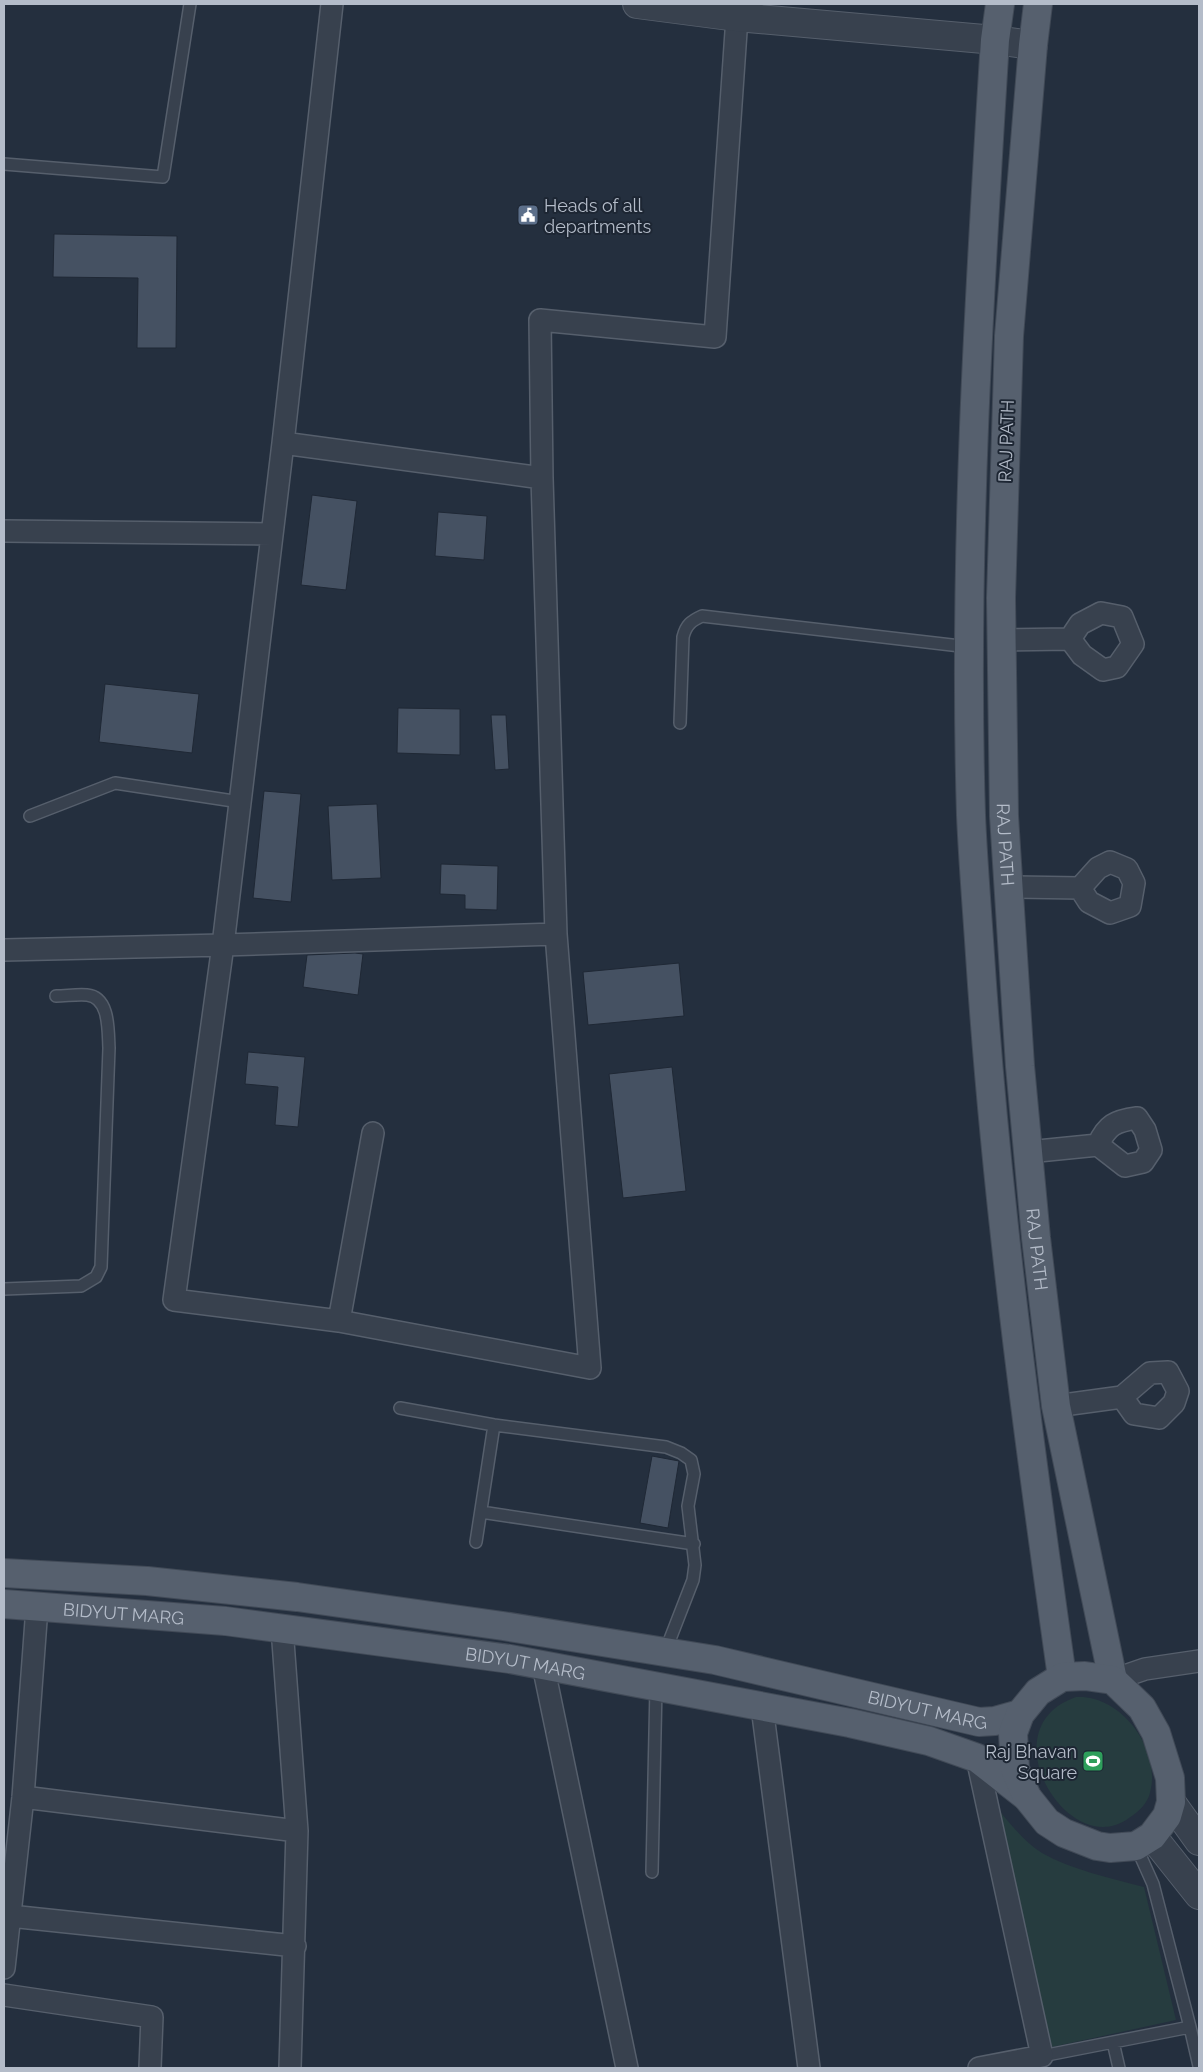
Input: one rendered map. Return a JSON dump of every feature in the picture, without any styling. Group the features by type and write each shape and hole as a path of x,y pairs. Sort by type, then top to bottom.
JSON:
{"main road":[{"name":"RAJ PATH","path":"1000,4 995,40 977,335 969,598 971,817 987,1068 1004,1241 1024,1411 1062,1677"},
{"name":"RAJ PATH","path":"1038,4 1009,336 1002,598 1004,816 1020,1066 1036,1238 1056,1406 1113,1680"},
{"name":"BIDYUT MARG","path":"4,1573 147,1581 297,1597 503,1626 715,1660 970,1720 994,1720 1020,1714"},
{"name":"BIDYUT MARG","path":"4,1604 225,1620 510,1659 762,1706 929,1741 977,1758 1027,1797"},
{"path":"1084,1676 1113,1680 1142,1708 1156,1733 1170,1778 1171,1802 1167,1816 1144,1841 1110,1848 1097,1846 1064,1833 1047,1822 1027,1797 1015,1769 1013,1733 1020,1714 1038,1692 1062,1677 1084,1676"}],"street":[{"path":"332,4 283,443 223,945 174,1300 338,1321 590,1368 556,934 542,478 540,320 715,337 737,17"},
{"path":"646,4 737,17 1033,45"},
{"path":"283,443 542,478"},
{"path":"4,531 272,534"},
{"path":"1002,640 1070,639"},
{"path":"1008,887 1080,888"},
{"path":"4,950 556,934"},
{"path":"338,1321 373,1133"},
{"path":"1028,1152 1098,1145"},
{"path":"1056,1406 1122,1397"},
{"path":"4,1968 23,1797 37,1607"},
{"path":"282,1628 298,1832 290,2068"},
{"path":"1113,1680 1145,1669 1199,1661"},
{"path":"543,1665 627,2068"},
{"path":"1142,1708 1145,1669"},
{"path":"762,1706 809,2068"},
{"path":"977,1758 1042,2056 979,2068"},
{"path":"23,1797 298,1832"},
{"path":"1171,1802 1199,1841"},
{"path":"1144,1841 1199,1895"},
{"path":"10,1916 295,1946"},
{"path":"4,1994 152,2017 150,2068"}],"lane":[{"path":"4,164 163,176 190,4"},
{"path":"680,723 683,637 686,628 692,621 702,616 969,647"},
{"path":"30,816 115,783 240,802"},
{"path":"4,1289 81,1286 96,1277 101,1266 109,1048 107,1020 102,1005 98,1000 89,995 56,996"},
{"path":"400,1408 494,1425 666,1447 681,1453 691,1460 694,1474 688,1506 694,1544 695,1565 693,1580 665,1652"},
{"path":"476,1542 494,1425"},
{"path":"481,1512 694,1544"},
{"path":"652,1872 656,1687"},
{"path":"1144,1841 1199,2066"},
{"path":"1042,2056 1190,2027"},
{"path":"1112,2042 1119,2068"}],"green space":[{"name":"Raj Bhavan Square","path":"1076,1697 1093,1699 1109,1705 1123,1715 1145,1745 1150,1762 1152,1779 1149,1796 1145,1803 1129,1818 1109,1827 1088,1824 1069,1814 1054,1797 1042,1776 1037,1754 1039,1732 1053,1710"},
{"path":"996,1807 1023,1838 1042,1853 1078,1869 1144,1887 1176,2020 1052,2047"}],"building":[{"path":"54,234 177,236 176,348 137,348 138,278 53,277"},
{"path":"312,495 357,501 346,590 301,585"},
{"path":"438,512 487,516 484,560 435,556"},
{"path":"105,684 199,694 192,753 99,742"},
{"path":"398,708 460,709 460,755 397,753"},
{"path":"491,715 506,715 509,769 495,770"},
{"path":"264,791 301,794 291,902 253,898"},
{"path":"377,804 381,878 332,880 328,806"},
{"path":"441,864 498,866 497,910 465,909 465,895 440,894"},
{"path":"363,954 358,995 303,987 307,955"},
{"path":"679,963 684,1016 588,1025 583,972"},
{"path":"248,1052 305,1057 298,1127 275,1125 278,1087 245,1084"},
{"path":"672,1067 686,1191 623,1198 609,1074"},
{"path":"652,1456 679,1461 668,1528 640,1523"}],"place":[{"name":"Heads of all departments","path":"528,215"},
{"name":"Raj Bhavan Square","path":"1093,1761"}]}
